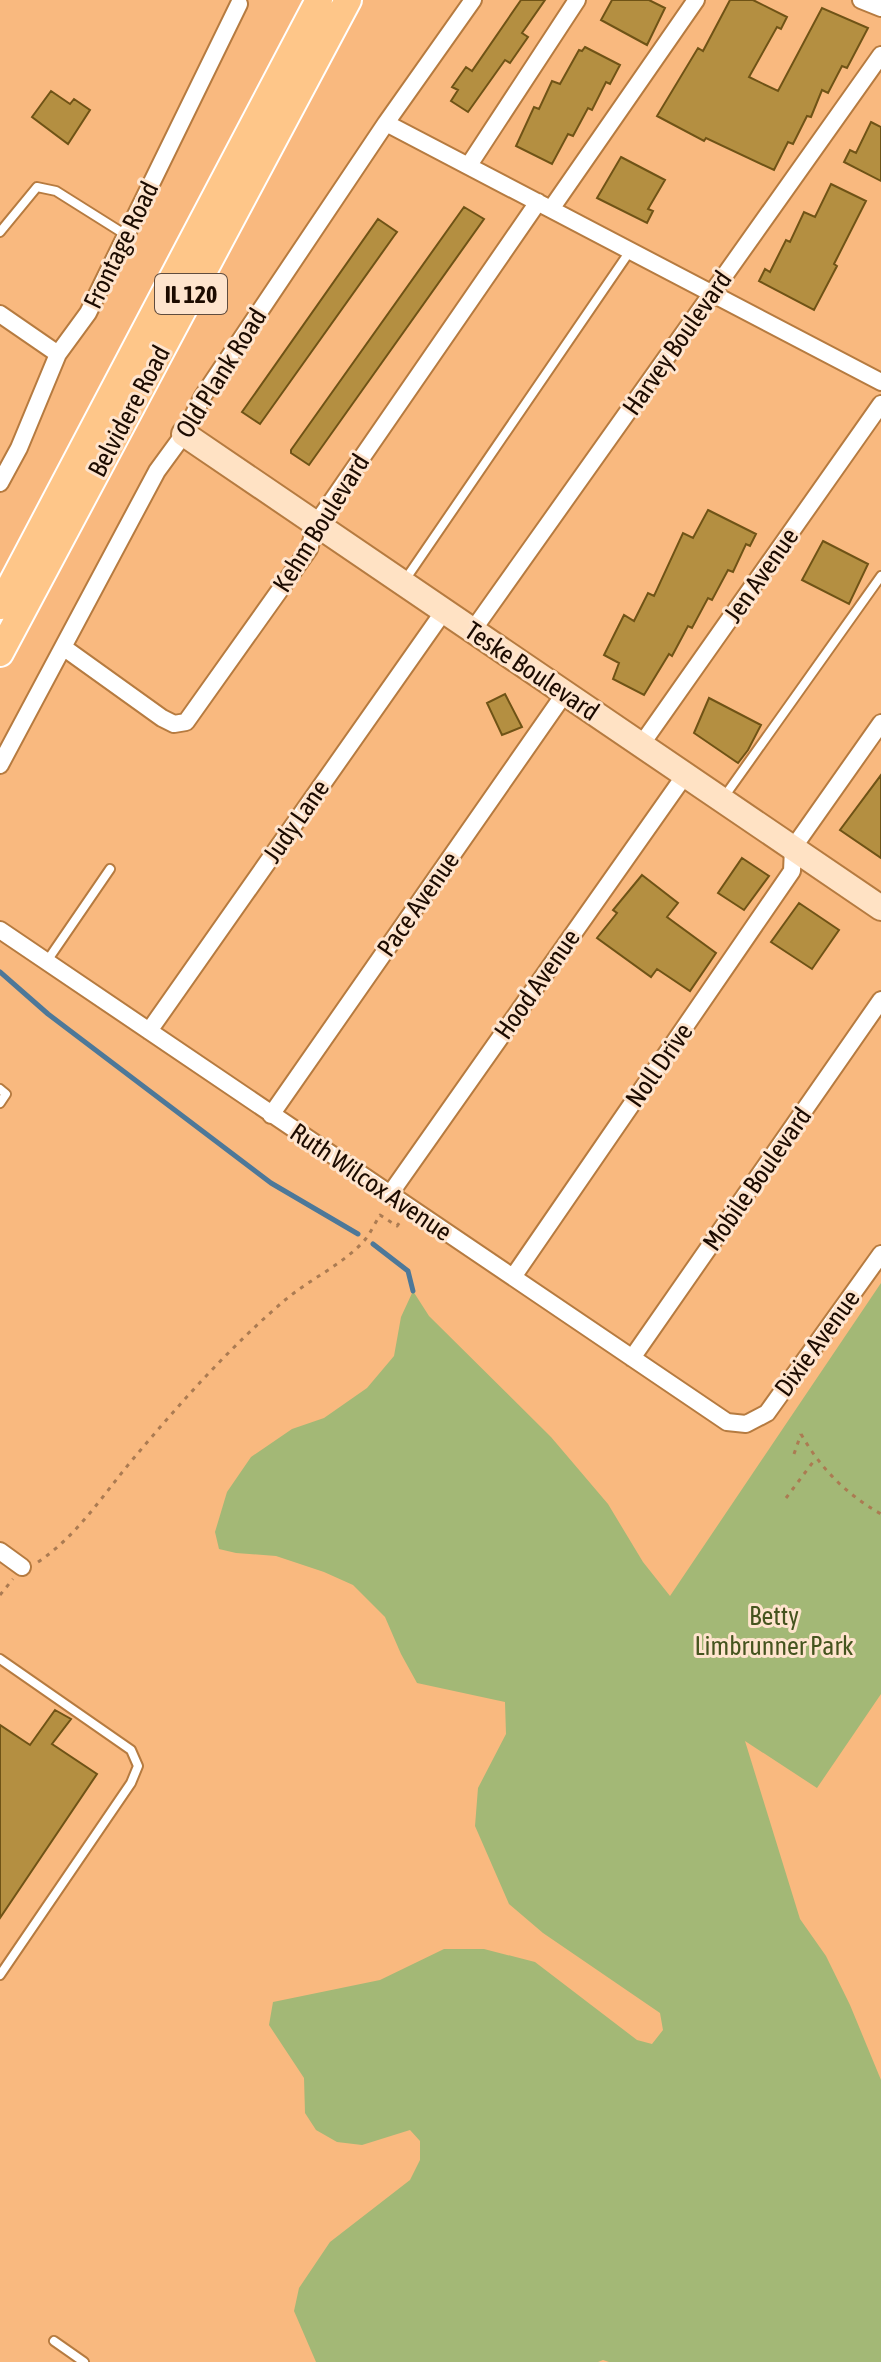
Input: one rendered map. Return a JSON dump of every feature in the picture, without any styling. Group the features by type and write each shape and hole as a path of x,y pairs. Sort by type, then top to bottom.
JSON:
{"main road":[{"name":"Belvidere Road","path":"0,606 319,0"},
{"name":"Belvidere Road","path":"0,653 348,0"}],"street":[{"name":"Old Plank Road","path":"0,765 157,471 184,434 203,396 386,123 473,0"},
{"path":"469,165 577,0"},
{"name":"Kehm Boulevard","path":"63,647 162,718 174,724 186,722 309,549 316,524 544,205 696,0"},
{"path":"861,0 881,8"},
{"name":"Frontage Road","path":"2,474 19,448 58,354 88,313 239,4"},
{"name":"Harvey Boulevard","path":"473,630 881,55"},
{"path":"386,123 881,382"},
{"path":"0,314 58,354"},
{"name":"Jen Avenue","path":"641,745 881,404"},
{"name":"Teske Boulevard","path":"184,434 881,908"},
{"name":"Judy Lane","path":"149,1031 444,611"},
{"name":"Pace Avenue","path":"271,1115 565,693"},
{"name":"Noll Drive","path":"513,1277 792,871 793,848 881,723"},
{"name":"Hood Avenue","path":"390,1194 685,775"},
{"name":"Ruth Wilcox Avenue","path":"0,930 727,1422 746,1424"},
{"name":"Mobile Boulevard","path":"632,1358 881,1000"},
{"name":"Dixie Avenue","path":"746,1424 767,1413 881,1254"},
{"path":"0,1551 22,1567"}],"lane":[{"path":"0,232 37,187 56,191 126,235"},
{"path":"403,583 631,251"},
{"path":"722,800 881,576"},
{"path":"47,962 110,869"},
{"path":"0,1089 6,1094 0,1103"},
{"path":"0,1659 131,1750 138,1766 131,1783 0,1975"},
{"path":"54,2341 84,2362"}],"path":[{"path":"0,1595 22,1567 39,1562 71,1536 154,1434 213,1370 287,1298 364,1241 374,1225"},
{"path":"794,1454 801,1434 816,1458 842,1487 881,1514"},
{"path":"786,1498 816,1458"}],"green space":[{"name":"Betty Limbrunner Park","path":"881,1283 881,1694 817,1788 745,1741 800,1919 826,1956 881,2080 881,2362 316,2362 294,2311 299,2288 330,2242 410,2180 420,2160 420,2141 410,2130 362,2145 337,2142 316,2130 305,2113 304,2078 269,2025 273,2002 380,1980 444,1949 484,1949 535,1962 637,2040 652,2044 663,2030 660,2013 543,1933 509,1904 475,1826 478,1788 506,1734 505,1702 417,1683 385,1617 353,1585 276,1556 219,1549 215,1532 227,1492 251,1457 292,1429 324,1418 367,1388 394,1356 401,1317 413,1291 429,1316 551,1437 608,1504 643,1562 670,1596"}],"building":[{"path":"521,0 545,0 522,33 528,37 510,63 505,60 468,112 451,101 458,90 452,87 466,67 472,71"},
{"path":"612,0 649,0 665,8 647,45 601,20"},
{"path":"730,0 753,0 787,17 781,29 777,27 749,77 778,91 822,8 868,28 847,68 842,66 828,93 822,90 811,117 807,116 793,144 788,142 774,170 706,138 704,141 657,116 698,48 703,51"},
{"path":"585,47 620,65 610,84 606,82 592,110 588,108 573,136 568,134 552,164 516,146 534,107 539,109 552,81 560,84 579,50"},
{"path":"51,91 70,104 74,99 90,110 68,144 32,117"},
{"path":"871,122 881,127 881,181 844,162 850,150 856,153"},
{"path":"621,157 665,180 648,209 653,211 647,223 597,198"},
{"path":"831,184 866,201 814,310 759,281 765,269 770,272 786,240 790,242 804,212 815,217"},
{"path":"464,207 484,219 309,465 291,450"},
{"path":"378,219 397,232 260,424 242,412"},
{"path":"708,510 756,534 750,546 746,544 733,572 728,570 712,600 708,598 692,628 688,626 672,656 669,654 644,695 613,679 619,663 604,655 624,615 634,621 648,593 654,596 683,533 693,538"},
{"path":"823,541 868,564 849,604 802,580"},
{"path":"505,694 522,727 502,735 487,703"},
{"path":"709,698 761,725 738,763 694,733"},
{"path":"881,775 881,858 840,830"},
{"path":"742,858 769,876 744,910 718,893"},
{"path":"642,875 678,903 667,917 716,953 690,991 657,969 651,977 597,938 617,913 613,910"},
{"path":"799,903 839,930 812,969 771,942"},
{"path":"55,1710 71,1719 52,1744 97,1774 0,1918 0,1725 30,1745"}],"waterway":[{"path":"0,972 48,1014 271,1183 358,1234"},
{"path":"373,1244 408,1271 413,1291"}]}
